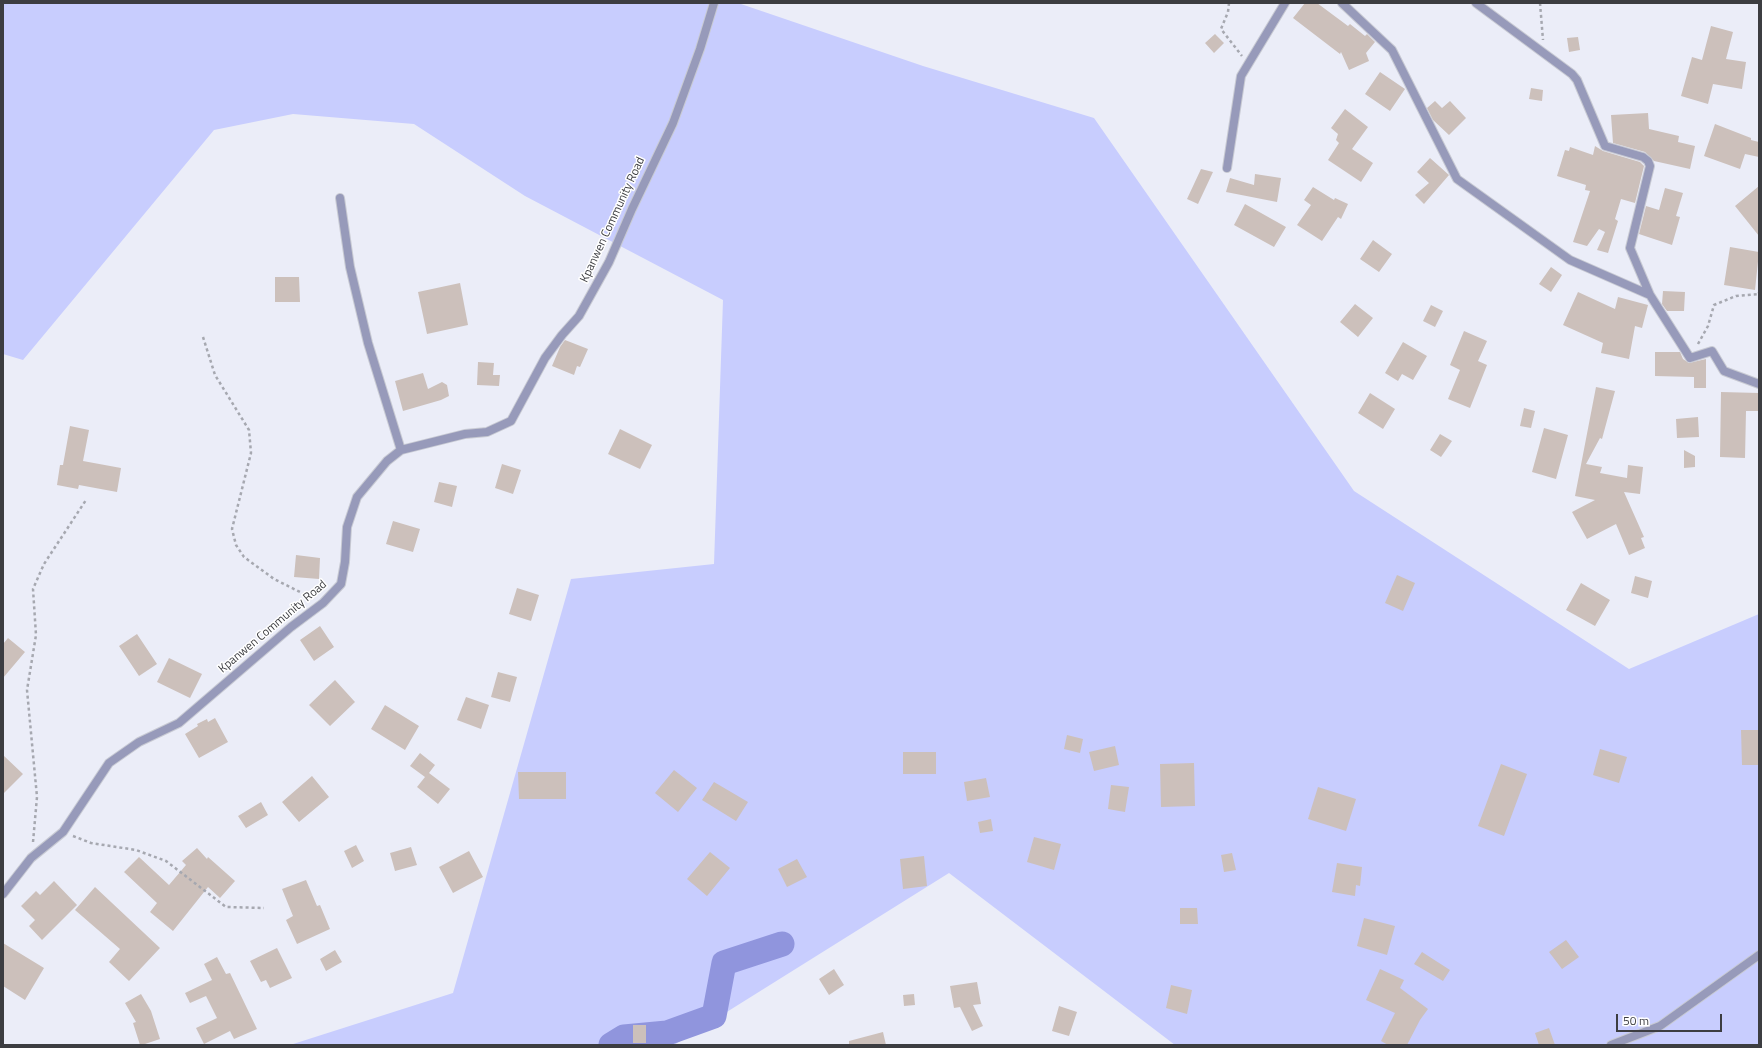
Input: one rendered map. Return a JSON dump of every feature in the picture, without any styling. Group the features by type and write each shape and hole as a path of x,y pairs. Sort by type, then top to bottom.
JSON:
{"street":[{"name":"Kpanwen Community Road","path":"3,894 32,858 64,832 109,763 139,742 179,722 291,627 323,603 341,584 345,562 347,527 357,497 387,461 401,450 465,434 487,432 511,421 545,358 562,335 579,316 609,262 632,209 673,123 700,49 714,3"},
{"path":"1227,168 1241,76 1248,62 1286,3"},
{"path":"1342,3 1392,50 1457,179 1570,260 1650,295"},
{"path":"1476,3 1541,53 1572,74 1577,80 1605,146 1644,157 1648,161 1650,166 1630,248 1650,295 1690,358 1712,352 1724,370 1759,384"},
{"path":"340,198 350,267 368,343 401,450"},
{"path":"1611,1045 1660,1026 1759,955"}],"path":[{"path":"1229,3 1221,29 1248,62"},
{"path":"1540,3 1544,47 1541,53"},
{"path":"1690,358 1708,326 1714,305 1736,296 1759,294 1759,292"},
{"path":"203,337 215,375 250,430 251,453 232,529 236,545 244,557 274,579 323,603"},
{"path":"32,858 38,797 26,690 36,636 33,589 44,564 86,500"},
{"path":"64,832 91,843 136,850 166,861 226,908 264,908"}],"shaded area":[{"path":"3,3 738,3 923,66 1094,118 1354,491 1629,669 1759,614 1759,1045 1175,1045 949,873 674,1045 290,1045 453,993 571,579 714,564 723,300 525,196 414,124 293,114 214,130 23,360 3,354"}],"building":[{"path":"1305,3 1317,3 1348,26 1350,24 1365,36 1367,34 1375,42 1366,53 1369,61 1349,70 1341,52 1340,54 1293,18"},
{"path":"1711,26 1733,32 1726,59 1746,62 1742,89 1713,84 1708,104 1681,96 1692,57 1702,60"},
{"path":"1215,34 1224,43 1214,53 1205,43"},
{"path":"1578,37 1580,50 1569,52 1567,38"},
{"path":"1380,72 1405,89 1390,111 1365,94"},
{"path":"1531,88 1543,90 1542,101 1529,99"},
{"path":"1435,101 1442,108 1450,101 1466,118 1449,135 1433,120 1427,108"},
{"path":"1345,109 1368,127 1352,149 1373,163 1361,182 1328,160 1339,143 1336,140 1338,134 1331,128"},
{"path":"1648,113 1649,129 1679,136 1678,142 1695,146 1690,169 1654,161 1645,152 1613,143 1611,115"},
{"path":"1715,124 1759,142 1759,157 1745,154 1740,169 1704,156"},
{"path":"1595,146 1603,151 1640,162 1644,166 1635,203 1621,199 1615,219 1618,221 1608,253 1597,250 1605,232 1599,229 1587,246 1573,242 1590,191 1585,190 1586,185 1557,176 1565,150 1569,151 1570,147 1593,155"},
{"path":"1430,158 1449,175 1424,204 1415,195 1429,183 1417,172"},
{"path":"1201,169 1213,172 1198,204 1187,199"},
{"path":"1255,174 1281,178 1277,202 1226,192 1230,178 1254,185"},
{"path":"1759,186 1759,236 1735,206"},
{"path":"1313,187 1334,200 1335,198 1348,204 1341,219 1338,217 1322,241 1297,225 1311,205 1304,200"},
{"path":"1665,188 1683,193 1676,216 1680,217 1672,245 1639,234 1646,206 1659,210"},
{"path":"1245,204 1286,227 1274,247 1234,225"},
{"path":"1373,240 1392,254 1379,272 1360,259"},
{"path":"1730,247 1759,252 1755,290 1724,285"},
{"path":"1551,267 1562,275 1551,292 1539,284"},
{"path":"275,277 299,277 300,302 275,302"},
{"path":"460,283 468,325 427,334 418,292"},
{"path":"1663,291 1685,292 1684,311 1667,311 1662,304"},
{"path":"1578,292 1615,309 1618,297 1648,305 1642,328 1635,326 1629,359 1601,353 1603,343 1563,325"},
{"path":"1355,304 1373,318 1358,337 1340,322"},
{"path":"1431,305 1443,311 1435,327 1423,321"},
{"path":"1464,331 1487,341 1478,361 1487,365 1470,408 1448,399 1460,370 1450,365"},
{"path":"565,340 588,349 580,367 577,366 574,375 552,366 560,347"},
{"path":"1403,342 1427,356 1413,380 1402,374 1398,381 1385,373"},
{"path":"1655,352 1680,352 1683,359 1689,363 1706,359 1706,388 1694,388 1694,377 1655,376"},
{"path":"478,362 494,363 493,375 500,375 499,386 477,385"},
{"path":"423,373 428,389 442,382 447,385 449,396 441,400 403,411 395,381"},
{"path":"1596,387 1615,391 1602,439 1600,438 1586,464 1602,467 1600,473 1627,478 1628,465 1643,467 1640,494 1624,492 1644,537 1641,538 1645,548 1629,555 1616,524 1587,539 1572,512 1595,500 1575,496"},
{"path":"1721,392 1759,393 1759,411 1746,411 1745,458 1720,457"},
{"path":"1370,393 1395,409 1383,429 1358,413"},
{"path":"1524,408 1535,411 1531,428 1520,426"},
{"path":"1698,417 1699,437 1677,438 1676,419"},
{"path":"70,426 89,430 83,461 121,468 117,492 79,485 78,489 57,485 60,465 63,465"},
{"path":"1544,428 1568,435 1556,479 1532,472"},
{"path":"620,429 652,445 640,469 608,454"},
{"path":"1440,434 1452,441 1441,457 1430,450"},
{"path":"1684,450 1695,456 1695,467 1684,468"},
{"path":"502,464 521,470 513,494 495,488"},
{"path":"439,482 457,486 452,507 434,502"},
{"path":"393,521 420,529 413,552 386,544"},
{"path":"296,555 320,558 319,579 294,577"},
{"path":"1397,575 1415,583 1403,611 1385,603"},
{"path":"1635,576 1652,581 1648,598 1631,593"},
{"path":"1581,583 1610,600 1595,626 1566,610"},
{"path":"517,588 539,595 531,621 509,614"},
{"path":"320,626 334,647 314,661 300,640"},
{"path":"137,634 157,664 139,676 119,646"},
{"path":"8,638 25,652 3,678 3,644"},
{"path":"169,658 202,674 190,698 157,682"},
{"path":"498,672 517,677 510,702 491,697"},
{"path":"335,680 355,702 330,726 309,705"},
{"path":"466,697 489,705 481,729 457,720"},
{"path":"385,705 419,726 405,750 371,729"},
{"path":"215,718 228,742 199,758 185,734 198,726 197,724 207,719 208,722"},
{"path":"1741,730 1759,730 1759,765 1742,765"},
{"path":"1067,735 1083,739 1080,753 1064,749"},
{"path":"1115,746 1119,765 1094,771 1089,752"},
{"path":"1600,749 1627,757 1619,783 1593,775"},
{"path":"903,752 936,752 936,774 903,774"},
{"path":"420,753 435,765 429,773 450,789 438,804 417,787 425,777 410,766"},
{"path":"3,755 23,774 3,794"},
{"path":"1194,763 1195,806 1161,807 1160,764"},
{"path":"1501,764 1527,774 1504,836 1478,826"},
{"path":"674,770 697,788 678,812 655,793"},
{"path":"518,772 566,772 566,799 519,799"},
{"path":"312,776 329,797 299,822 282,802"},
{"path":"986,778 990,797 967,801 964,782"},
{"path":"714,782 748,802 736,821 702,800"},
{"path":"1111,785 1129,787 1125,812 1108,809"},
{"path":"1318,787 1356,799 1346,831 1308,819"},
{"path":"261,802 268,815 246,828 238,816"},
{"path":"991,819 993,831 980,833 978,822"},
{"path":"1034,837 1061,844 1054,870 1027,862"},
{"path":"356,845 364,861 352,868 344,851"},
{"path":"411,847 417,865 395,871 390,853"},
{"path":"197,848 207,859 208,857 235,881 220,898 208,887 173,931 150,912 157,903 124,872 139,857 169,885 186,865 182,861"},
{"path":"469,851 483,877 453,893 439,867"},
{"path":"710,852 730,868 707,896 687,879"},
{"path":"1232,853 1236,870 1224,872 1221,855"},
{"path":"924,856 927,886 903,889 900,859"},
{"path":"797,859 807,877 787,887 778,869"},
{"path":"1337,863 1362,867 1360,886 1356,885 1355,896 1332,892"},
{"path":"306,880 317,906 320,905 330,929 297,944 286,920 293,916 282,889"},
{"path":"54,881 77,905 42,940 29,926 35,920 21,906 36,891 40,895"},
{"path":"95,887 160,948 129,981 109,962 120,949 75,910"},
{"path":"1180,908 1197,908 1198,924 1180,924"},
{"path":"1364,918 1395,926 1387,955 1357,946"},
{"path":"1566,940 1579,957 1562,969 1549,952"},
{"path":"3,943 44,968 25,1000 3,986"},
{"path":"277,948 292,978 270,988 266,980 261,982 250,961"},
{"path":"335,950 342,962 326,971 320,959"},
{"path":"1422,952 1450,970 1443,981 1414,964"},
{"path":"217,957 226,974 230,973 257,1029 234,1039 230,1031 204,1044 196,1028 217,1018 206,996 190,1003 185,993 212,980 204,964"},
{"path":"834,969 844,985 829,995 819,979"},
{"path":"1380,969 1404,980 1400,988 1428,1009 1420,1020 1407,1045 1388,1045 1381,1041 1395,1013 1366,1000"},
{"path":"977,982 981,1004 973,1005 983,1026 972,1031 960,1007 954,1008 950,986"},
{"path":"1171,985 1192,990 1187,1014 1166,1008"},
{"path":"141,994 151,1011 160,1039 140,1045 133,1023 136,1022 125,1003"},
{"path":"914,994 915,1005 904,1006 903,995"},
{"path":"1059,1006 1077,1012 1069,1036 1052,1031"},
{"path":"633,1025 646,1025 646,1043 633,1043"},
{"path":"1549,1028 1555,1045 1539,1045 1535,1033"},
{"path":"883,1032 886,1045 849,1045 849,1041"}],"waterway":[{"path":"611,1045 624,1037 667,1033 714,1016 724,963 782,944"}]}
